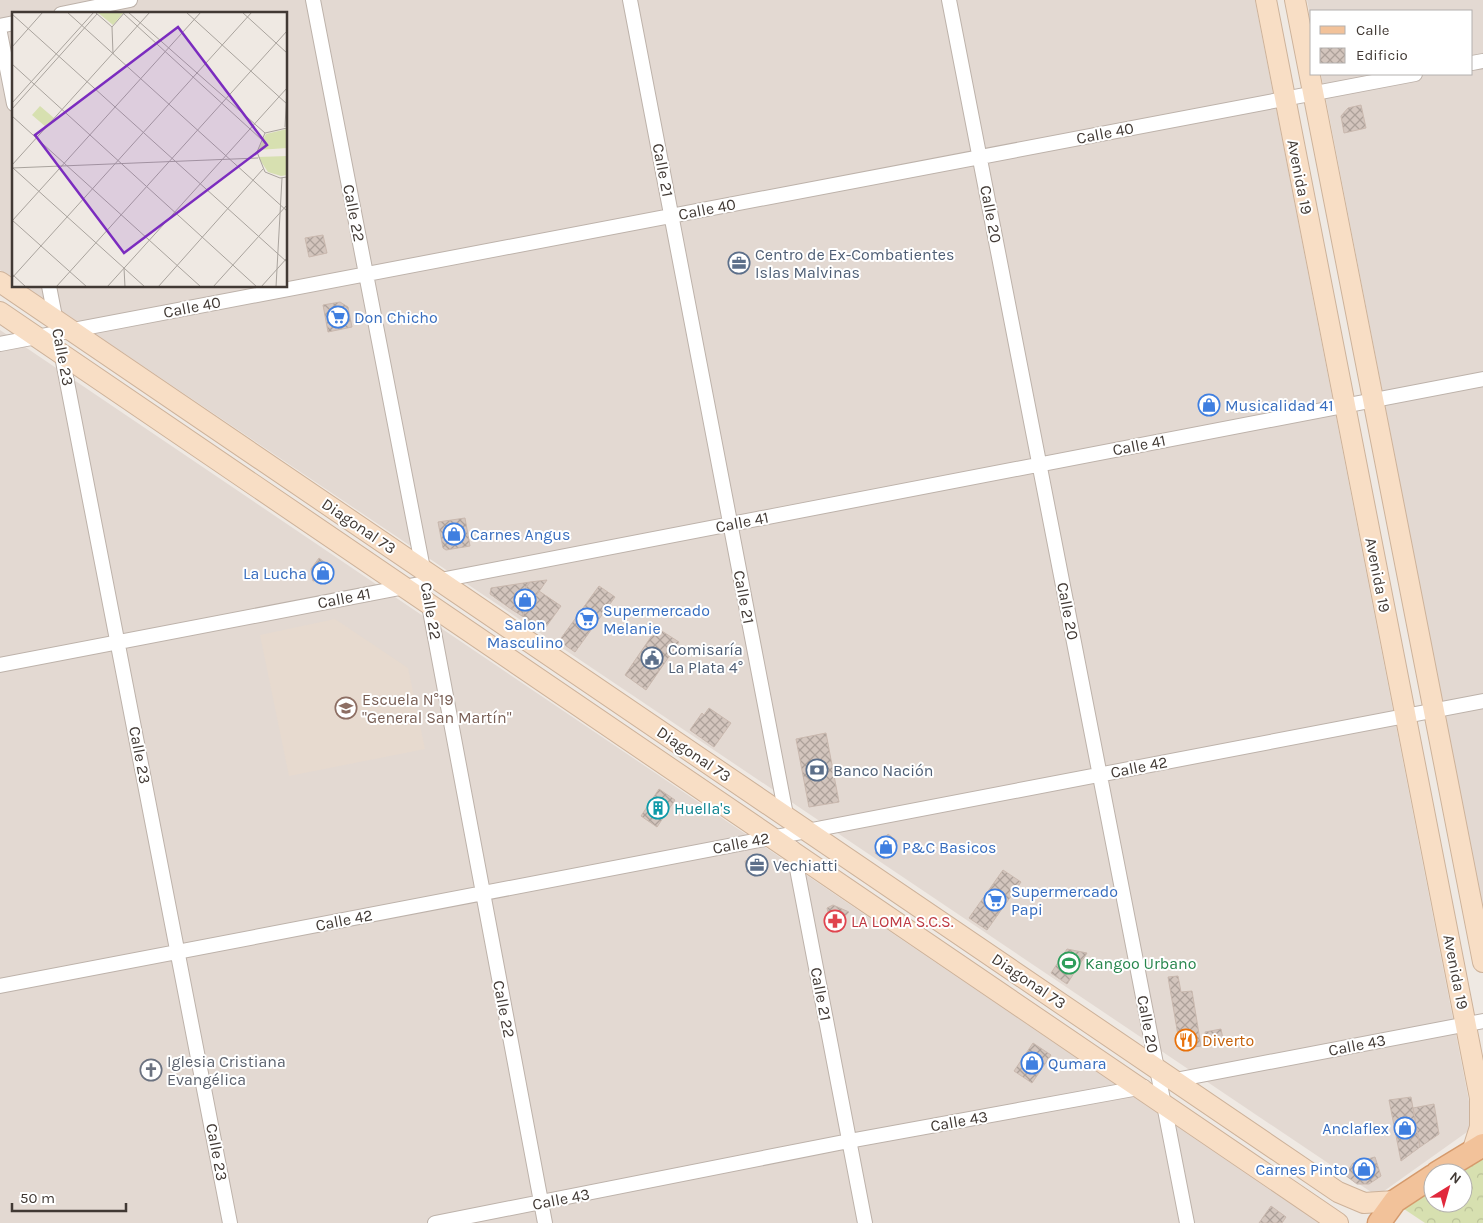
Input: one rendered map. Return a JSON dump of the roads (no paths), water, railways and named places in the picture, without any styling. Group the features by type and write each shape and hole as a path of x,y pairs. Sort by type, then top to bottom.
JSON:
{"main road":[{"name":"Avenida 19","path":"1266,0 1406,715 1474,1022 1482,1113 1478,1147"},
{"name":"Avenida 19","path":"1295,0 1483,962"},
{"name":"Diagonal 73","path":"0,282 62,328 429,584 1159,1084 1345,1196 1368,1204 1395,1201"},
{"name":"Diagonal 73","path":"0,312 405,587 429,584"},
{"name":"Diagonal 73","path":"1159,1084 1338,1223"},
{"path":"1453,1163 1478,1147"},
{"path":"1378,1223 1395,1201 1423,1183"}],"street":[{"path":"72,12 130,0"},
{"name":"Calle 22","path":"313,0 429,584 482,893 545,1223"},
{"name":"Calle 21","path":"630,0 865,1223"},
{"name":"Calle 20","path":"949,0 1187,1223"},
{"path":"0,33 12,94"},
{"name":"Calle 40","path":"288,288 1410,75"},
{"name":"Calle 23","path":"50,288 62,328 62,354 230,1223"},
{"name":"Calle 40","path":"0,344 38,337 62,328 287,288"},
{"name":"Calle 41","path":"429,584 1483,379"},
{"name":"Calle 41","path":"0,665 405,587"},
{"name":"Calle 42","path":"0,986 1483,701"},
{"name":"Calle 43","path":"435,1223 849,1141 1159,1084 1474,1022"}],"place":[{"name":"Centro de Ex-Combatientes Islas Malvinas","path":"739,263"},
{"name":"Don Chicho","path":"338,317"},
{"name":"Musicalidad 41","path":"1209,405"},
{"name":"Carnes Angus","path":"454,534"},
{"name":"La Lucha","path":"323,573"},
{"name":"Salon Masculino","path":"525,600"},
{"name":"Supermercado Melanie","path":"587,619"},
{"name":"Comisaría La Plata 4°","path":"652,658"},
{"name":"Escuela N°19 \"General San Martín\"","path":"346,708"},
{"name":"Banco Nación","path":"817,770"},
{"name":"Huella's","path":"658,808"},
{"name":"P&C Basicos","path":"886,847"},
{"name":"Vechiatti","path":"757,865"},
{"name":"Supermercado Papi","path":"995,900"},
{"name":"LA LOMA S.C.S.","path":"835,921"},
{"name":"Kangoo Urbano","path":"1069,963"},
{"name":"Diverto","path":"1186,1040"},
{"name":"Qumara","path":"1032,1063"},
{"name":"Iglesia Cristiana Evangélica","path":"151,1070"},
{"name":"Anclaflex","path":"1405,1128"},
{"name":"Carnes Pinto","path":"1364,1169"}]}
